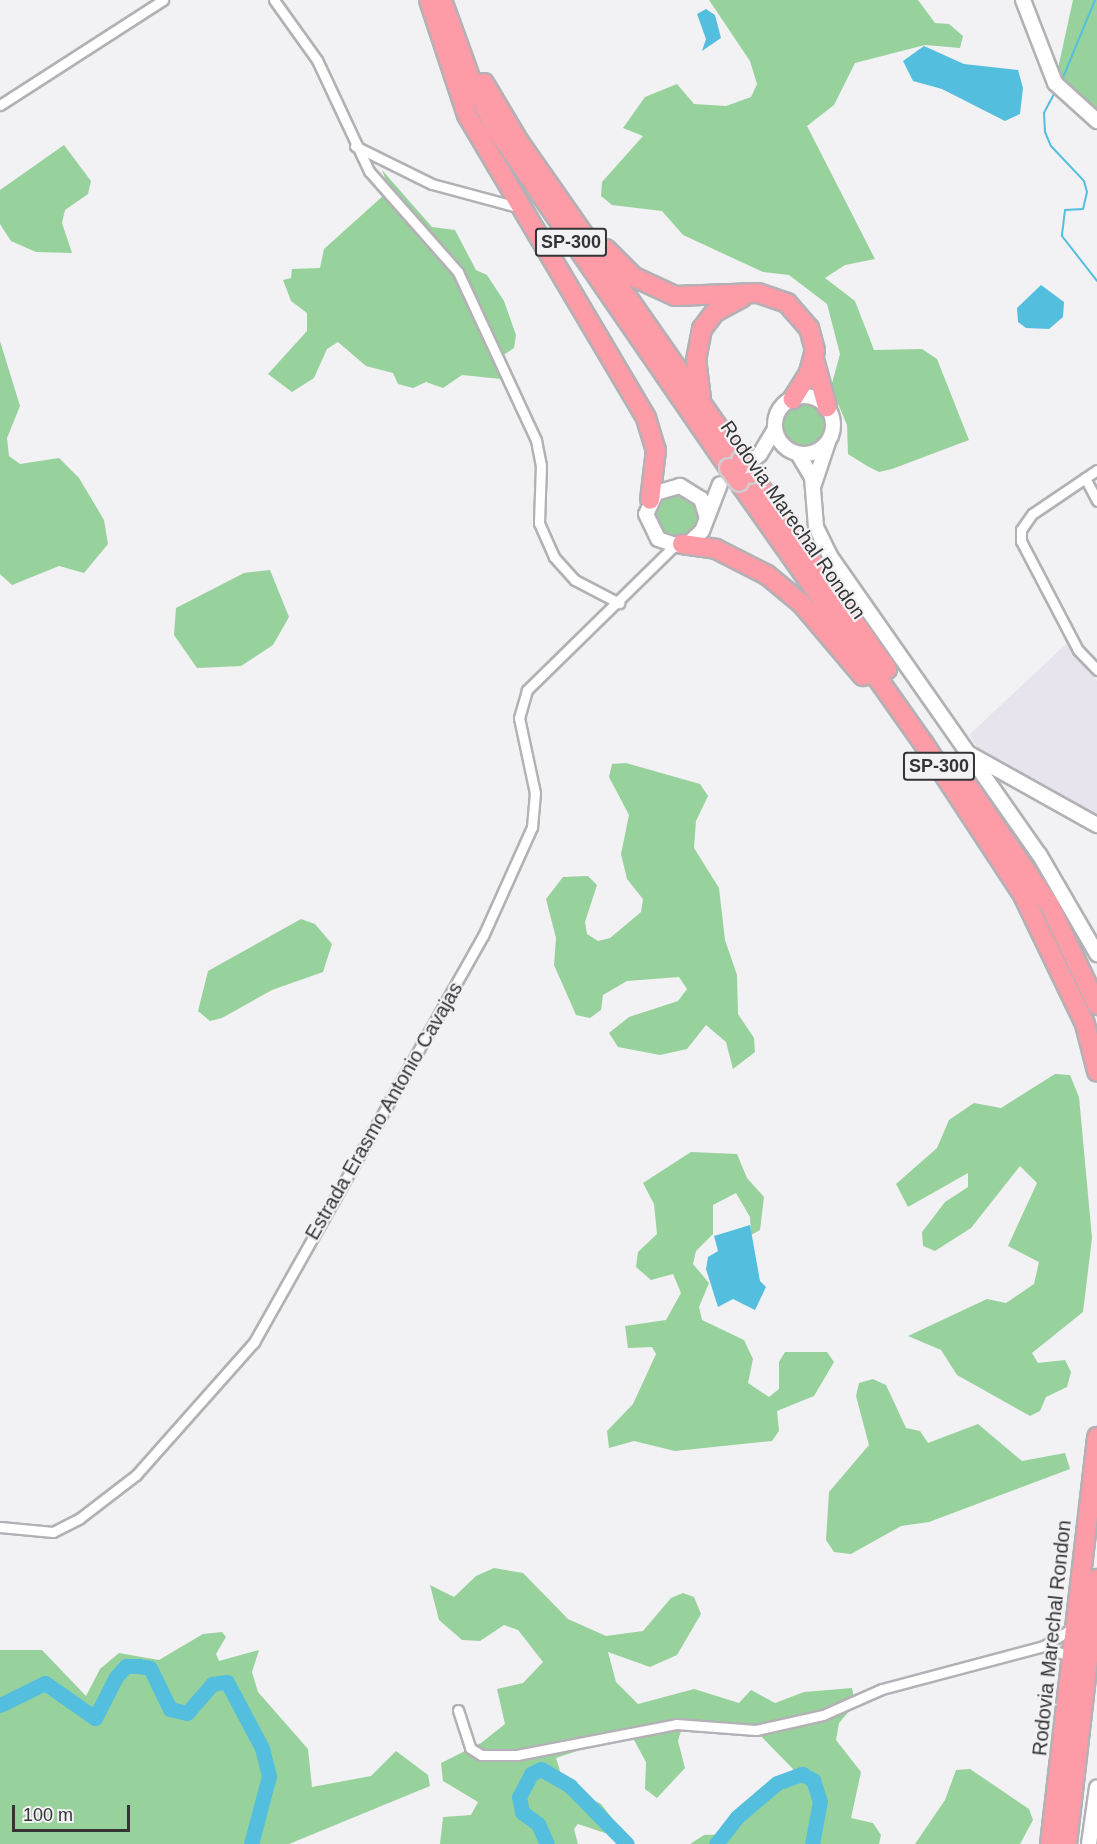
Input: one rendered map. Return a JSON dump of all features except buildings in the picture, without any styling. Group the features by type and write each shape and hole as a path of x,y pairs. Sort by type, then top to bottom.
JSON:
{"highway":[{"path":"429,0 460,98 506,183 646,418 656,450 650,500"},
{"name":"Rodovia Marechal Rondon","path":"442,0 472,83 496,129 1049,904 1097,1005"},
{"name":"Rodovia Marechal Rondon","path":"453,0 485,84 548,182 703,407 739,471 924,744 1056,955 1085,1024 1097,1071"},
{"path":"548,182 616,261 652,289 694,297 753,293 778,298 795,309 809,328 814,359 827,407"},
{"path":"703,407 696,360 702,329 724,305 753,293"},
{"path":"793,399 814,359"},
{"path":"678,545 730,555 791,594 924,744"},
{"name":"Rodovia Marechal Rondon","path":"1050,1844 1077,1626 1097,1437"},
{"name":"Rodovia Marechal Rondon","path":"1067,1844 1075,1809 1097,1579"},
{"path":"1074,1844 1075,1809"}],"main road":[{"path":"1023,0 1054,83 1097,121"},
{"path":"813,486 828,442 833,424 827,407 811,397 793,399 781,408 775,429 739,471 706,515 702,531 678,545 658,539 646,521 650,500 663,488 688,488 739,471 795,453 814,452 828,442"},
{"path":"775,429 795,453 813,486 822,543 960,747 1039,854 1097,954"},
{"path":"688,488 701,499 706,515"},
{"path":"960,747 1097,825"},
{"path":"1089,1844 1097,1788"}],"street":[{"path":"0,105 163,0"},
{"path":"274,0 317,60 353,145 458,272 536,440 542,465 539,523 554,557 575,580 622,600"},
{"path":"353,145 432,184 493,199 522,209"},
{"path":"493,199 506,183"},
{"path":"1097,470 1032,514 1021,530 1021,541 1078,650 1097,670"},
{"path":"1085,478 1097,501"},
{"path":"657,557 658,539"},
{"name":"Estrada Erasmo Antonio Cavajas","path":"0,1527 52,1532 89,1512 136,1475 254,1342 483,936 532,827 535,793 519,718 527,690 622,600 657,557 678,545"},
{"path":"458,1710 470,1748 481,1755 517,1755 676,1724 756,1730 823,1715 882,1689 1044,1646 1077,1626"},
{"path":"1044,1646 1073,1658"}],"shaded area":[{"path":"1067,643 1097,681 1097,816 980,751 969,735"}],"green space":[{"path":"709,0 918,0 935,23 949,24 963,36 960,48 925,45 855,63 834,105 807,126 875,259 845,265 825,278 855,301 874,350 922,349 937,359 969,440 879,472 848,454 847,425 831,387 840,354 827,304 789,275 763,272 683,235 662,211 612,205 601,196 602,182 643,136 623,128 645,97 677,84 694,104 726,106 751,97 757,84 750,61"},
{"path":"1073,0 1097,0 1097,112 1057,73"},
{"path":"64,145 91,181 88,194 65,210 62,223 72,253 36,252 11,241 0,224 0,190"},
{"path":"382,170 432,227 455,230 476,270 487,275 504,301 516,335 514,348 502,356 501,379 462,375 443,388 426,382 413,388 398,384 393,373 366,366 338,342 327,349 314,378 292,392 268,374 307,331 307,313 291,301 283,280 291,278 292,269 320,268 324,249 384,195 388,186"},
{"path":"0,341 20,406 7,438 9,456 20,464 59,458 79,478 104,520 108,544 84,573 59,566 12,585 0,574"},
{"path":"804,401 818,405 825,412 829,426 825,440 818,447 804,451 790,447 783,440 779,426 783,412 790,405"},
{"path":"676,491 693,498 700,515 693,532 676,539 659,532 652,515 659,498"},
{"path":"270,570 289,617 273,645 241,666 197,668 174,635 176,608 244,573"},
{"path":"626,763 700,784 708,796 696,821 694,848 719,888 725,940 737,975 738,1014 754,1038 755,1052 733,1069 726,1042 706,1025 687,1049 660,1055 618,1047 609,1033 629,1017 678,1001 687,989 679,977 627,981 603,995 601,1010 590,1018 576,1015 554,965 556,938 546,899 563,877 588,876 597,885 585,922 587,934 598,941 610,938 641,912 643,899 627,879 621,854 629,815 609,777 612,764"},
{"path":"301,919 315,924 332,944 323,972 272,990 222,1018 210,1021 198,1011 208,971"},
{"path":"1055,1074 1070,1075 1079,1097 1092,1238 1083,1312 1032,1353 1038,1363 1065,1360 1071,1372 1067,1387 1046,1397 1040,1411 1030,1416 957,1375 941,1350 908,1336 987,1299 1006,1303 1034,1284 1039,1262 1008,1246 1037,1183 1020,1166 971,1228 935,1251 923,1246 922,1232 945,1202 968,1187 968,1173 908,1207 896,1184 937,1148 949,1120 974,1103 1001,1108"},
{"path":"691,1152 737,1154 747,1178 764,1197 760,1230 751,1235 750,1217 736,1193 713,1205 713,1234 696,1251 693,1264 709,1283 699,1307 702,1320 744,1340 753,1359 748,1383 769,1397 779,1389 779,1362 785,1352 827,1352 834,1362 814,1396 777,1411 779,1431 772,1441 675,1451 634,1441 609,1448 607,1431 633,1404 656,1354 652,1347 628,1348 625,1326 666,1320 681,1293 673,1274 651,1280 636,1267 638,1252 657,1234 654,1204 643,1183"},
{"path":"873,1379 886,1385 906,1428 920,1431 928,1443 978,1424 1022,1461 1065,1453 1070,1469 929,1522 901,1526 851,1554 834,1552 826,1540 829,1492 869,1445 856,1396 859,1383"},
{"path":"494,1568 523,1573 568,1619 606,1636 643,1631 671,1598 683,1593 694,1597 701,1614 677,1655 650,1667 608,1652 616,1682 638,1704 694,1689 739,1703 751,1690 775,1703 804,1692 852,1688 855,1704 839,1723 836,1740 861,1772 851,1818 873,1823 881,1835 879,1844 690,1844 704,1835 730,1834 755,1806 791,1782 793,1769 756,1731 683,1724 678,1741 685,1768 657,1798 645,1789 646,1762 634,1740 607,1741 556,1758 564,1784 601,1804 621,1830 605,1833 578,1824 574,1829 578,1844 440,1844 443,1817 471,1815 478,1802 443,1781 441,1763 481,1743 505,1724 497,1689 523,1683 543,1662 518,1630 504,1625 480,1641 462,1640 439,1620 430,1585 454,1597 476,1576"},
{"path":"222,1632 226,1637 216,1654 219,1661 259,1650 252,1672 258,1692 308,1749 312,1787 371,1776 396,1751 428,1775 430,1786 289,1844 0,1844 0,1650 42,1650 86,1696 100,1669 119,1653 159,1660 203,1634"},
{"path":"970,1769 1029,1809 1033,1820 1020,1844 915,1844 945,1800 956,1770"}],"water":[{"path":"706,9 715,15 721,38 702,51 706,39 697,14"},
{"path":"924,46 964,64 1018,70 1023,88 1020,114 1005,121 942,89 913,81 903,61"},
{"path":"1041,285 1064,302 1063,317 1049,329 1026,328 1018,322 1017,308"},
{"path":"750,1225 760,1281 766,1287 755,1310 733,1299 718,1307 706,1269 708,1257 718,1251 714,1236"}],"waterway":[{"path":"1062,80 1095,0"},
{"path":"1054,94 1044,113 1045,132 1051,146 1084,181 1087,192 1083,209 1065,210 1062,236 1097,281"},
{"path":"0,1705 45,1683 95,1718 116,1677 126,1666 139,1666 150,1668 170,1709 187,1713 212,1684 227,1682 262,1748 269,1776 251,1844"},
{"path":"547,1844 538,1824 522,1812 519,1797 531,1774 541,1769 570,1786 627,1844"},
{"path":"716,1844 737,1817 777,1783 802,1774 813,1780 820,1801 812,1844"}]}
